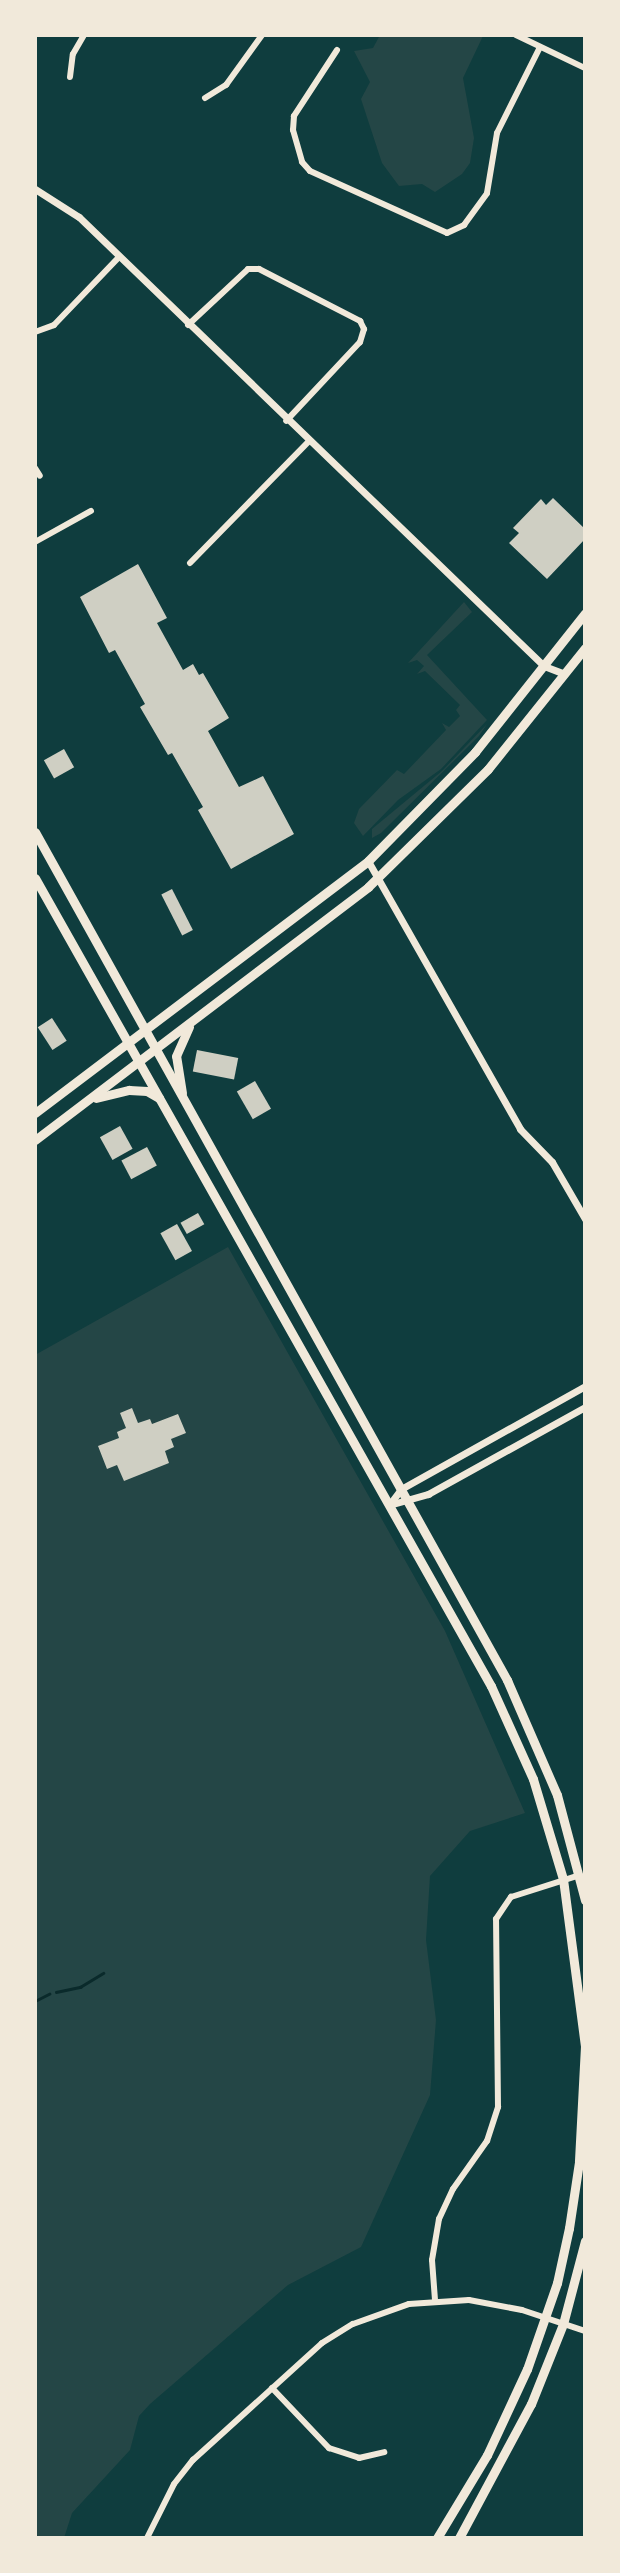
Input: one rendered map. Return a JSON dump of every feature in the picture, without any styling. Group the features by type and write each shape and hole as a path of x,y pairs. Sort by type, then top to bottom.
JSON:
{"main road":[{"path":"35,1113 368,861 475,752 585,613"},
{"path":"35,1140 140,1063 378,878 488,769 585,648"},
{"path":"35,832 514,1693 544,1759 580,1875 585,1900"},
{"path":"35,878 128,1043 170,1111 506,1718 533,1779 563,1879 580,1986 584,2102 569,2228 547,2317 487,2455 437,2538"},
{"path":"187,1109 176,1056 191,1022"},
{"path":"88,1101 123,1090 143,1090 154,1093 170,1111"},
{"path":"459,2538 506,2457 563,2324 585,2241"}],"street":[{"path":"70,77 73,54 84,35"},
{"path":"205,98 226,85 262,35"},
{"path":"516,35 585,68"},
{"path":"337,50 294,116 293,130 302,162 310,171 447,233 464,225 487,193 497,134 540,47"},
{"path":"35,189 79,217 286,421 544,666 565,674"},
{"path":"35,332 45,332 54,325 120,256"},
{"path":"188,325 248,270 259,270 360,321 364,329 360,342 286,421"},
{"path":"190,563 308,442"},
{"path":"35,468 40,476"},
{"path":"35,542 91,511"},
{"path":"368,861 520,1129 552,1162 585,1219"},
{"path":"389,1505 401,1489 585,1386"},
{"path":"389,1505 409,1503 585,1407"},
{"path":"435,2300 432,2260 439,2219 453,2189 487,2141 498,2107 496,1919 511,1897 580,1875"},
{"path":"147,2538 184,2471 322,2343 353,2324 398,2307 435,2300 489,2303 547,2317 585,2331"},
{"path":"272,2388 329,2448 359,2458 384,2452"}],"shaded area":[{"path":"380,35 483,36 463,78 474,138 470,163 462,174 435,192 422,184 399,186 382,163 361,99 370,82 354,51 373,48"},
{"path":"464,602 472,612 427,655 487,720 441,769 398,800 363,836 354,823 359,809 397,770 404,774 446,730 442,723 449,727 460,716 456,710 460,705 425,671 417,674 424,666 417,660 408,663"},
{"path":"487,724 479,736 381,833 372,838 372,829 442,771"},
{"path":"228,1247 445,1631 525,1813 470,1831 430,1876 426,1940 436,2020 430,2095 361,2247 288,2285 150,2404 139,2416 130,2450 72,2513 64,2538 35,2538 35,1355"}],"building":[{"path":"553,498 585,529 585,539 547,579 509,543 519,533 513,528 541,499 546,505"},
{"path":"138,564 167,618 157,623 183,670 193,664 199,675 203,673 229,718 208,731 239,787 263,776 294,834 231,869 198,810 203,807 172,753 168,755 140,707 145,704 115,650 109,653 80,597"},
{"path":"64,749 74,767 54,779 44,760"},
{"path":"172,889 193,930 182,935 161,894"},
{"path":"52,1018 67,1041 52,1050 38,1027"},
{"path":"197,1050 238,1058 234,1080 193,1072"},
{"path":"255,1081 271,1109 253,1119 237,1092"},
{"path":"120,1126 133,1149 112,1160 100,1137"},
{"path":"147,1147 157,1166 131,1179 121,1161"},
{"path":"198,1213 204,1224 187,1234 181,1223"},
{"path":"177,1224 192,1251 175,1260 160,1233"},
{"path":"132,1408 138,1423 150,1419 152,1424 178,1414 186,1433 171,1439 174,1447 165,1451 169,1463 124,1481 117,1465 107,1469 98,1446 119,1438 117,1432 126,1428 120,1413"}],"waterway":[{"path":"56,1992 80,1987 103,1973"},
{"path":"35,2001 49,1994"}]}
